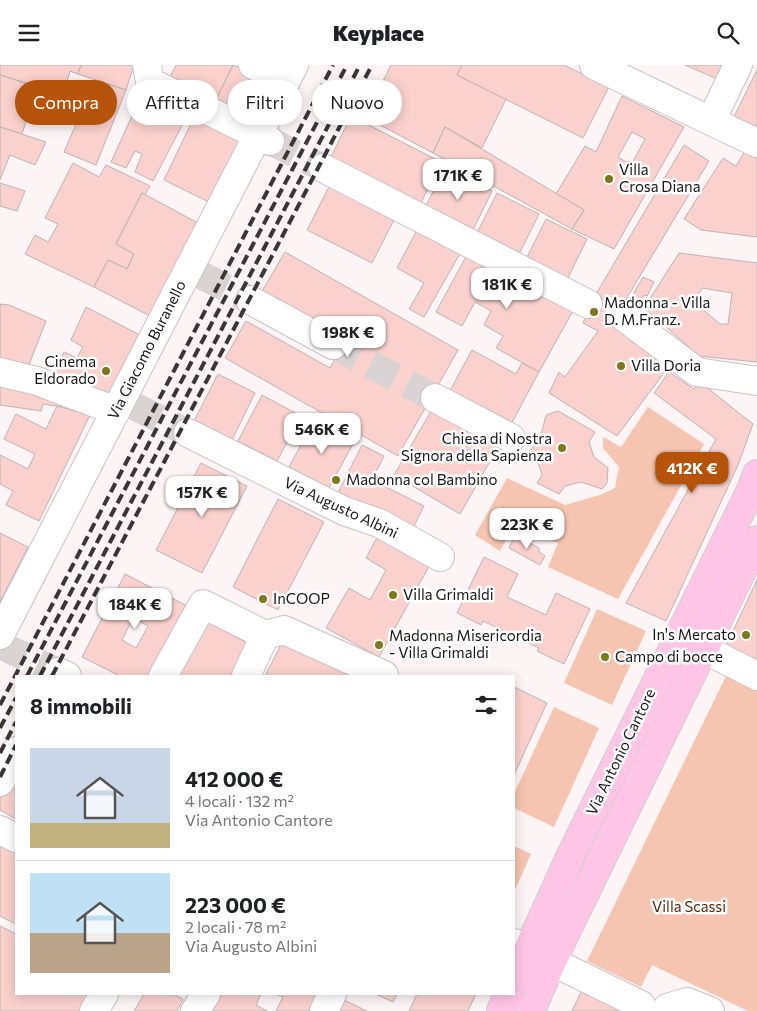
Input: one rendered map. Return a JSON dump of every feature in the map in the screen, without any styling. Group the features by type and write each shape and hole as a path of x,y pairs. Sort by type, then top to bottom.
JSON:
{"main road":[{"name":"Via Antonio Cantore","path":"515,975 520,946 752,490 757,474"},
{"name":"Via Antonio Cantore","path":"530,1011 552,961 704,649 754,554"},
{"path":"501,1011 508,995"}],"street":[{"path":"147,65 150,82 263,137"},
{"path":"253,65 290,73"},
{"path":"594,65 757,143"},
{"path":"711,121 738,65"},
{"name":"Via Giacomo Buranello","path":"0,635 195,271 263,137 290,73"},
{"path":"323,168 588,304"},
{"path":"250,300 334,345"},
{"path":"620,314 697,372 757,381"},
{"path":"0,372 124,405"},
{"path":"435,398 511,438"},
{"name":"Via Augusto Albini","path":"188,433 344,511 379,523 440,557"},
{"path":"164,675 203,605 265,635 284,630 384,675"},
{"path":"246,675 265,635"},
{"path":"704,649 757,676"},
{"path":"0,830 15,838"},
{"path":"520,946 641,1005 638,1011"},
{"path":"94,1011 103,995"},
{"path":"324,1011 332,995"},
{"path":"665,1011 667,1008 687,1001 710,1011"}],"green space":[{"path":"648,407 704,444 618,599 548,567 558,543 514,526 500,551 475,535 507,478 565,505 600,495 615,488 619,467 603,448 603,437 621,447"},
{"name":"Campo di bocce","path":"597,609 646,631 612,705 564,683"},
{"name":"Villa Scassi","path":"727,674 757,689 757,1011 748,1011 652,965 641,987 587,961"},
{"path":"554,707 599,728 554,827 515,808 515,792"},
{"path":"515,846 531,854 515,890"}],"building":[{"path":"0,65 81,65 78,74 70,71 67,80 17,80 0,75"},
{"path":"0,65 81,65 78,74 70,71 67,80 17,80 0,75"},
{"path":"81,65 134,65 129,80 127,80 126,90 117,87 117,80 96,80 78,74"},
{"path":"176,65 233,65 218,96 218,80 168,80"},
{"path":"233,65 266,80 228,80 228,114 218,109 218,96"},
{"path":"391,65 462,65 457,75 506,99 482,148 445,127 433,153 380,125 402,125 402,80 384,80"},
{"path":"462,65 564,65 609,87 583,138 457,75"},
{"path":"685,65 725,65 717,79"},
{"path":"757,70 757,127 734,117"},
{"path":"0,75 15,80 15,125 25,125 22,134 0,127"},
{"path":"117,87 126,90 117,112"},
{"name":"Villa Crosa Diana","path":"622,96 684,127 614,249 572,229 584,210 556,194 585,146 596,152","holes":["632,132 645,139 631,165 618,157"]},
{"path":"218,124 245,137 213,204 164,180 190,125"},
{"path":"76,125 112,125 96,165 64,152"},
{"path":"128,125 182,125 153,181 135,172 142,154 135,151 126,168 111,162"},
{"path":"347,125 369,125 441,162 418,209 328,163"},
{"path":"0,127 46,142 35,165 10,155 0,180"},
{"path":"445,127 584,210 572,229 433,153"},
{"path":"684,145 709,161 619,311 596,294"},
{"path":"748,146 757,150 757,237 701,230 684,219 723,158 736,166"},
{"path":"73,163 99,177 106,165 150,186 145,195 142,193 116,244 134,254 127,269 108,260 94,287 25,254 35,235 48,242 58,224 45,218"},
{"path":"445,167 492,191 470,236 423,212"},
{"path":"0,183 25,191 17,211 0,206"},
{"path":"331,183 396,216 372,263 307,230"},
{"path":"142,193 200,224 152,317 94,287 108,260 127,269 134,254 116,244"},
{"path":"497,193 539,214 517,258 475,237"},
{"path":"546,219 587,239 565,284 524,263"},
{"path":"419,226 462,250 424,317 409,309 424,283 397,268"},
{"path":"469,251 574,309 539,372 496,348 503,336 484,325 491,311 475,302 462,326 436,312"},
{"path":"285,252 458,350 398,456 225,358 246,321 330,368 347,339 262,291"},
{"path":"679,253 757,263 757,362 699,356 644,308","holes":["702,288 732,293 728,324 720,324 694,302"]},
{"path":"643,277 654,282 647,296 644,295 632,317 622,314"},
{"name":"Villa Doria","path":"595,298 634,327 672,362 617,436 549,393 559,372 565,377 598,331 583,323"},
{"path":"0,304 9,305 46,321 25,375 0,368"},
{"path":"86,307 140,335 105,403 52,380 64,352 77,358 83,347 71,340"},
{"path":"472,350 516,374 522,363 539,372 509,428 448,394"},
{"path":"669,372 694,389 700,382 753,424 738,465 666,621 626,603 716,439 654,393"},
{"path":"218,374 255,393 231,442 193,423"},
{"path":"0,377 65,396 61,407 43,404 41,411 0,405"},
{"path":"262,395 301,416 277,461 238,441"},
{"path":"57,406 90,415 39,521 6,505 13,491 0,484 0,455 28,469 35,454 4,439 16,414 46,429"},
{"path":"434,406 500,444 460,514 394,475"},
{"name":"Chiesa di Nostra Signora della Sapienza","path":"558,411 595,432 589,442 594,457 608,468 607,483 602,489 581,482 565,486 559,494 537,483 542,475 537,459 529,454 542,431 546,415"},
{"path":"314,421 354,442 329,488 289,467"},
{"path":"362,445 384,456 372,480 424,506 411,532 337,495"},
{"path":"201,463 247,486 202,573 156,550"},
{"path":"278,499 324,522 278,610 233,587"},
{"name":"Villa Grimaldi","path":"381,530 433,559 379,657 326,628 349,588 370,600 386,570 366,558"},
{"path":"0,533 28,547 0,602"},
{"path":"515,535 539,548 539,552 545,556 540,565 509,548"},
{"path":"484,557 518,574 507,597 546,615 556,593 590,609 564,664 537,651 539,648 483,621 481,625 457,613"},
{"path":"125,574 189,607 154,675 118,675 82,657","holes":["133,618 148,626 136,648 122,640"]},
{"path":"757,580 757,665 724,650"},
{"path":"206,621 251,645 236,675 179,675"},
{"path":"284,639 354,673 353,675 266,675"},
{"path":"515,687 547,703 515,773"},
{"path":"7,785 15,789 15,818 0,810 0,799"},
{"path":"0,840 15,848 15,924 0,916"},
{"path":"0,926 15,934 15,995 99,995 91,1011 0,1011"},
{"path":"581,992 623,1011 572,1011"},
{"path":"143,995 175,995 183,999 177,1011 134,1011"},
{"path":"218,995 261,995 256,1005 267,1011 208,1011"},
{"path":"278,995 322,995 314,1011 276,1011 283,997"},
{"path":"377,995 396,995 393,1002"},
{"path":"417,995 476,995 468,1011 409,1011"},
{"path":"340,998 367,1011 334,1011"}],"tunnel":[{"path":"270,141 323,168"},
{"path":"201,275 250,300"},
{"path":"333,345 435,398"},
{"path":"134,406 188,433"},
{"path":"0,645 58,672"}],"railway":[{"path":"16,675 333,65"},
{"path":"28,675 347,65"},
{"path":"41,675 360,65"},
{"path":"53,675 372,65"},
{"path":"0,705 15,676"},
{"path":"0,728 15,700"},
{"path":"0,753 15,724"},
{"path":"0,777 15,747"}],"place":[{"name":"Villa Crosa Diana","path":"609,179"},
{"name":"Madonna - Villa D. M.Franz.","path":"594,312"},
{"name":"Villa Doria","path":"621,366"},
{"name":"Cinema Eldorado","path":"106,371"},
{"name":"Chiesa di Nostra Signora della Sapienza","path":"562,448"},
{"name":"Madonna col Bambino","path":"336,480"},
{"name":"Villa Grimaldi","path":"393,595"},
{"name":"InCOOP","path":"263,599"},
{"name":"In's Mercato","path":"746,635"},
{"name":"Madonna Misericordia - Villa Grimaldi","path":"379,645"},
{"name":"Campo di bocce","path":"605,657"}]}
